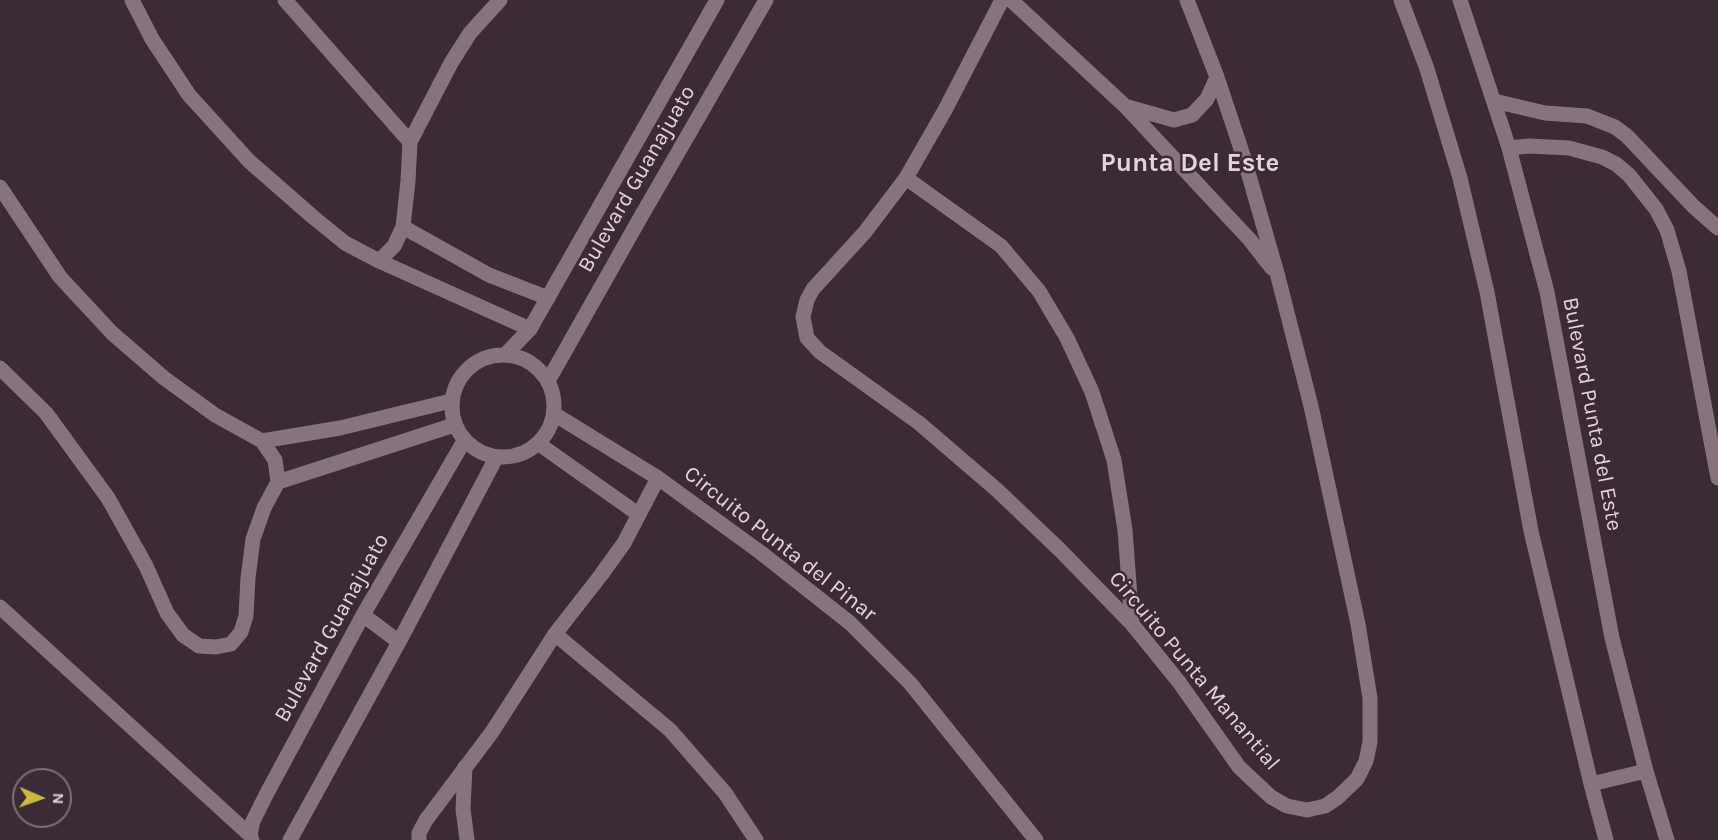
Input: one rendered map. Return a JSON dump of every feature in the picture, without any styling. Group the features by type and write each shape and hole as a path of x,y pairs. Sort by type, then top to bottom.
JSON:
{"street":[{"path":"132,0 152,39 189,95 249,161 345,243 379,261 530,329"},
{"path":"285,0 410,142"},
{"path":"379,261 394,246 403,227 410,142 451,63 470,33 500,0"},
{"name":"Bulevard Guanajuato","path":"506,354 530,329 717,0"},
{"name":"Bulevard Guanajuato","path":"548,381 766,0"},
{"name":"Circuito Punta Manantial","path":"1002,0 945,110 906,177 865,232 813,289 804,308 804,328 807,338 820,352 919,423 997,490 1132,624 1179,682 1239,767 1271,797 1287,806 1307,810 1325,806 1357,779 1366,761 1370,742 1370,698 1311,406 1277,273 1244,158 1194,12 1187,0"},
{"path":"1011,0 1125,106 1250,240 1277,273"},
{"path":"1401,0 1427,69 1465,201 1487,292 1531,531 1606,840"},
{"name":"Bulevard Punta del Este","path":"1460,0 1509,148 1547,292 1612,638 1646,771 1667,840"},
{"path":"1125,106 1174,120 1192,115 1207,99 1217,77"},
{"path":"1494,101 1545,113 1587,116 1615,127 1638,147 1693,206 1718,228"},
{"path":"1509,148 1550,147 1586,152 1616,164 1629,175 1656,209 1667,230 1679,271 1718,478"},
{"path":"1629,175 1638,147"},
{"path":"906,177 1001,246 1039,291 1067,338 1092,392 1114,460 1125,530 1132,624"},
{"path":"0,187 60,277 112,333 164,378 215,415 262,441 275,460 278,482 264,508 253,540 246,616 241,632 231,644 216,647 199,646 183,635 166,613 146,566 108,498 46,413 0,368"},
{"path":"403,227 489,275 548,298"},
{"path":"506,354 523,358 537,367 548,381 554,397 554,414 539,444 526,453 512,458 496,458 479,452 464,441 454,425 451,401 457,382 469,366 486,356 506,354"},
{"path":"262,441 340,428 451,401"},
{"name":"Circuito Punta del Pinar","path":"554,414 658,478 760,552 850,623 910,683 1035,840"},
{"path":"278,482 454,425"},
{"name":"Bulevard Guanajuato","path":"251,838 253,821 267,793 363,615 464,441"},
{"path":"539,444 638,514"},
{"path":"290,840 399,642 496,458"},
{"name":"Circuito Punta del Pinar","path":"419,840 426,820 512,703 555,634 624,543 658,478"},
{"path":"0,607 251,838"},
{"path":"363,615 399,642"},
{"path":"555,634 670,730 724,793 756,840"},
{"path":"465,767 463,809 466,840"},
{"path":"1591,784 1646,771"}],"district":[{"name":"Punta Del Este","path":"1190,164"}]}
